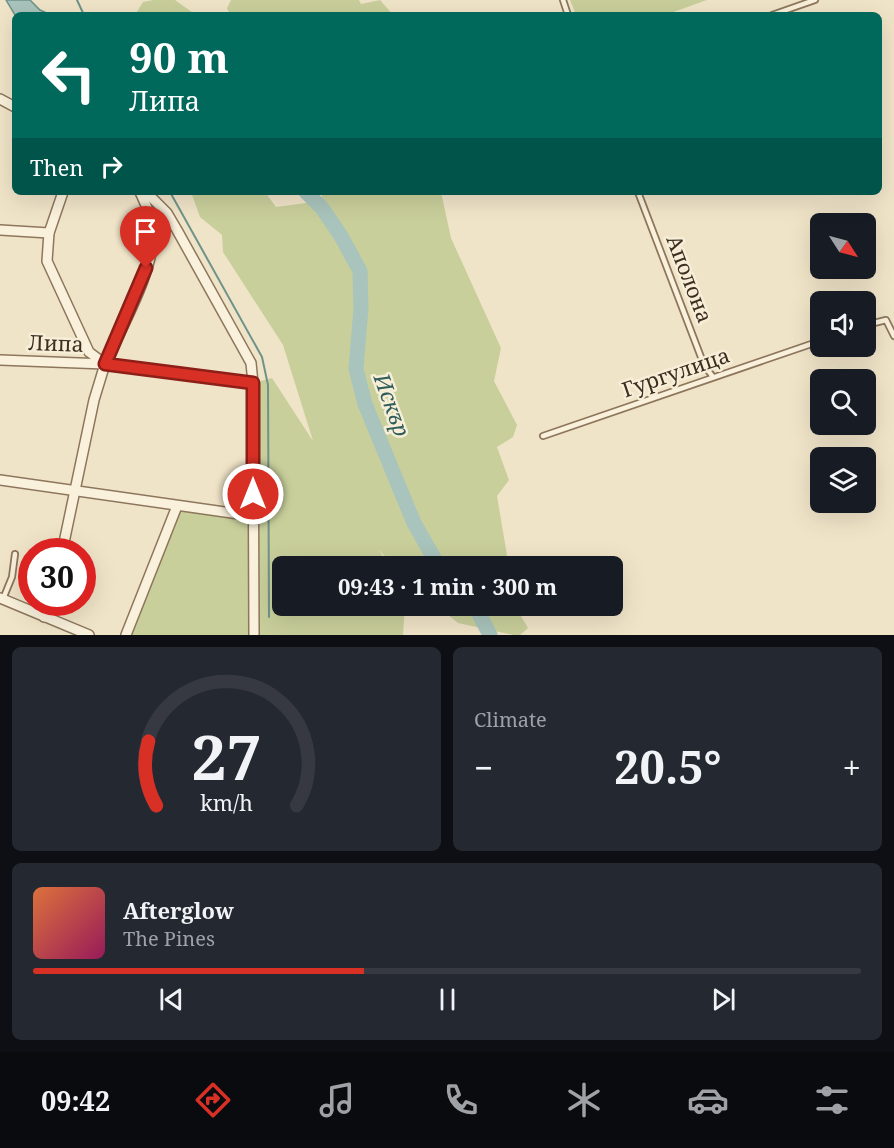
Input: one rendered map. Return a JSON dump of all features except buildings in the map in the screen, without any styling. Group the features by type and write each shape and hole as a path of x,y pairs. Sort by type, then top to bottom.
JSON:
{"street":[{"path":"62,195 47,251 51,272 88,352 105,364"},
{"path":"66,538 77,492 94,400 105,364 141,283 151,253 153,228 141,195"},
{"path":"149,195 167,213 251,363 254,635"},
{"path":"0,230 50,233"},
{"name":"Липа","path":"0,360 105,364 253,383"},
{"path":"0,480 253,516"},
{"path":"126,635 177,506"},
{"path":"1,598 89,635"}],"lane":[{"path":"788,12 815,0"},
{"name":"Аполона","path":"639,195 704,365 713,377"},
{"path":"876,322 886,320 894,336"},
{"name":"Гургулица","path":"543,436 810,344"},
{"path":"1,598 12,577 15,554"}],"green space":[{"path":"175,0 192,12 137,12 143,2"},
{"path":"231,0 359,0 361,4 380,0 390,12 229,12 227,8"},
{"path":"570,0 707,0 673,12 575,12"},
{"path":"192,195 267,195 276,207 321,201 322,195 442,195 451,238 501,348 494,381 517,425 513,437 497,447 509,480 497,496 507,556 385,556 379,550 383,556 272,556 272,616 404,616 403,635 126,635 177,506 253,516 253,383 272,378 313,441 283,345 223,252 222,235 200,217"},
{"path":"449,616 521,616 528,628 520,635 514,635 458,623"}],"water":[{"path":"6,0 30,0 44,12 13,12"}],"waterway":[{"path":"77,0 83,12"},
{"path":"172,195 262,357 268,385 269,617"},
{"name":"Искър","path":"309,195 322,208 341,236 360,271 361,308 356,369 365,404 414,523 433,556"},
{"name":"Искър","path":"480,616 490,635"}],"route":[{"path":"146,268 105,364 253,383 253,494"}]}
